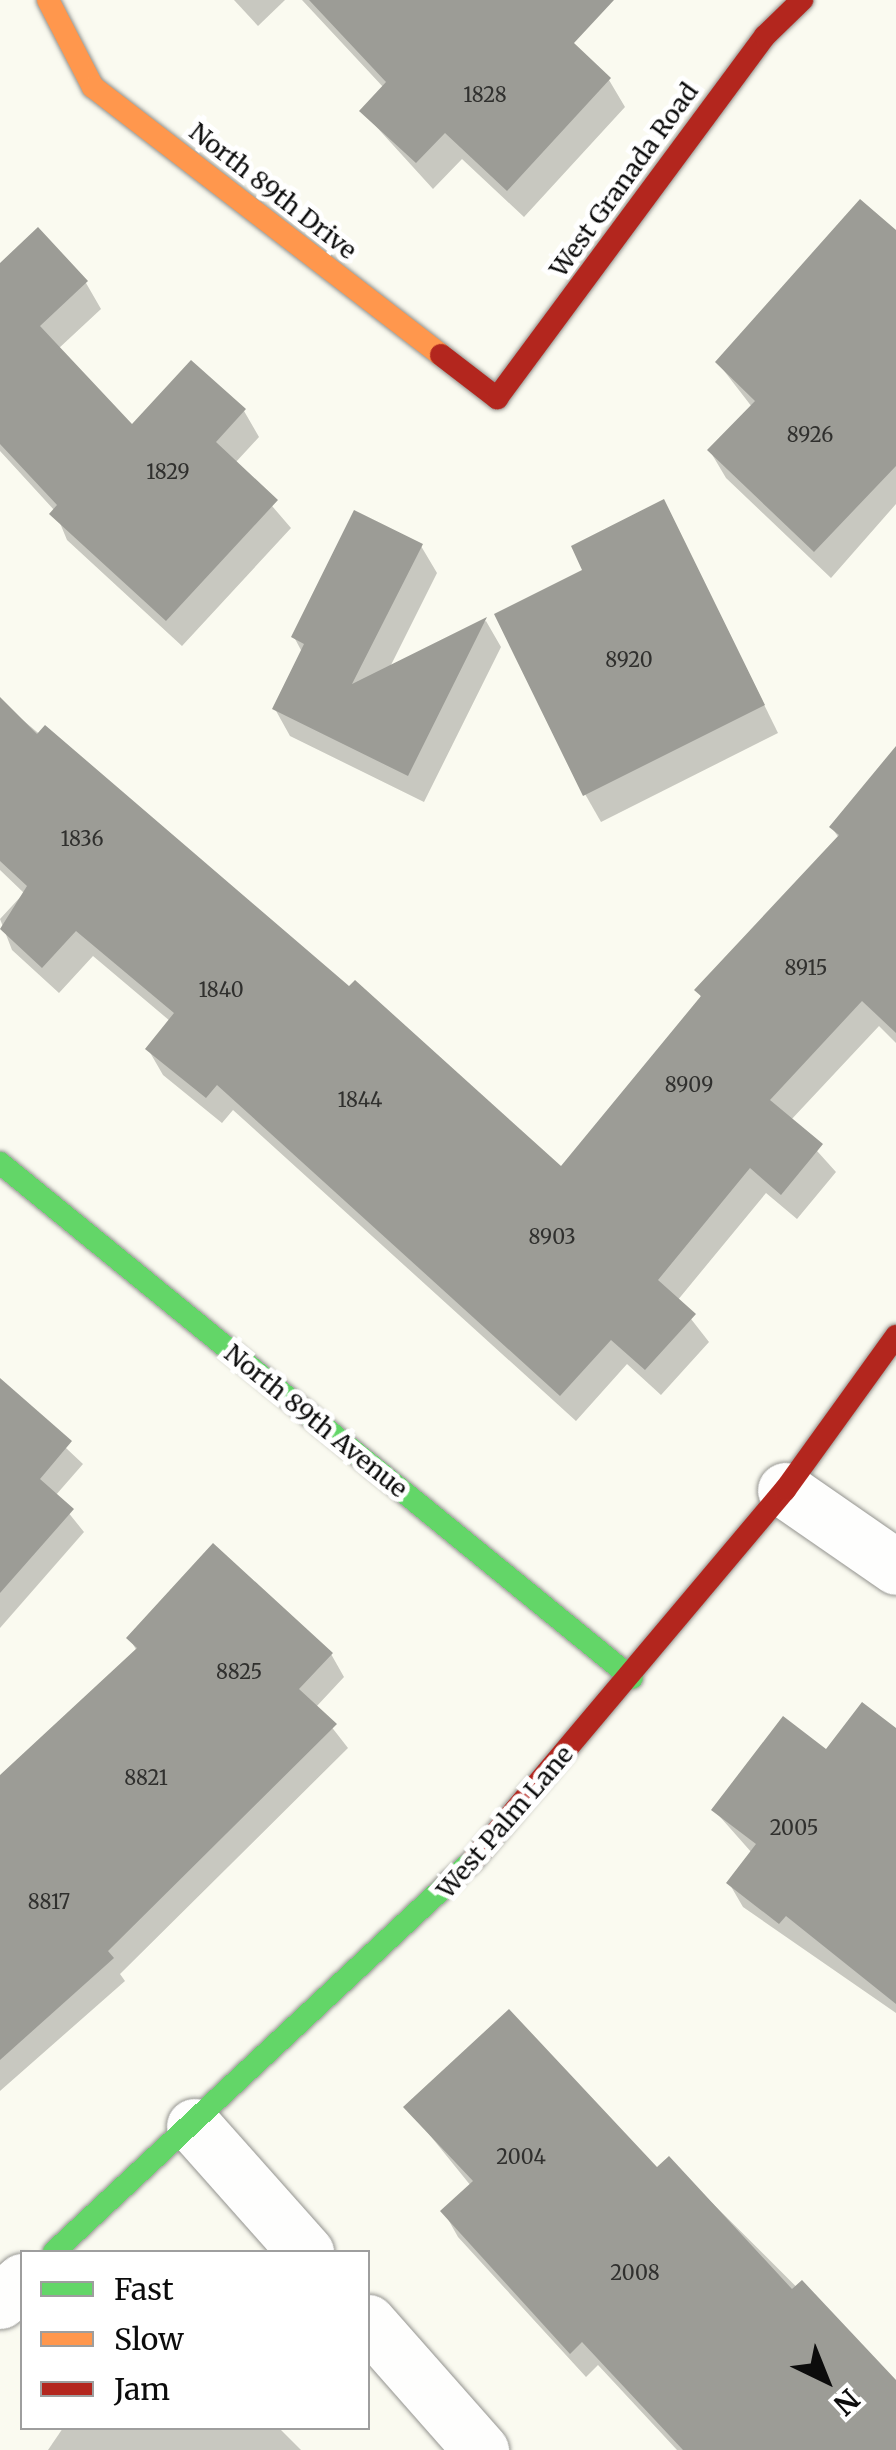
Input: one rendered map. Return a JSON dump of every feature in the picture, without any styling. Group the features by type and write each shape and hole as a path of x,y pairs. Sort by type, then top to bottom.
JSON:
{"street":[{"name":"North 89th Drive","path":"48,0 93,87 497,398"},
{"name":"West Granada Road","path":"497,398 764,36 802,0"},
{"name":"North 89th Avenue","path":"0,1164 632,1678"},
{"name":"West Palm Lane","path":"56,2250 444,1894 632,1678 785,1490 896,1336"},
{"path":"785,1490 896,1567"},
{"path":"194,2126 304,2250"},
{"path":"0,2302 20,2283"},
{"path":"370,2324 481,2450"}],"building":[{"path":"309,0 614,0 574,43 611,78 507,191 445,133 416,163 359,111 386,82"},
{"path":"860,199 896,230 896,466 814,552 707,450 755,401 715,362"},
{"path":"38,227 88,281 40,326 132,424 191,360 246,409 216,442 278,500 166,621 49,514 57,505 0,444 0,263"},
{"path":"664,499 765,705 583,796 494,614 582,570 571,546"},
{"path":"354,510 423,544 352,684 487,617 408,776 272,709 304,644 291,637"},
{"path":"0,697 37,734 45,725 349,986 355,980 561,1166 701,996 694,990 839,835 829,827 896,746 896,1033 862,1001 770,1100 823,1144 781,1195 750,1168 658,1280 696,1314 645,1370 611,1340 560,1396 217,1085 206,1098 145,1049 174,1013 76,931 42,968 0,929 27,886 0,861"},
{"path":"0,1378 72,1441 40,1479 74,1509 0,1593"},
{"path":"213,1543 333,1653 299,1689 337,1724 108,1951 114,1958 0,2060 0,1775 137,1648 126,1638"},
{"path":"862,1702 896,1728 896,2004 786,1916 779,1924 726,1883 756,1844 711,1810 783,1716 826,1749"},
{"path":"509,2009 657,2167 669,2156 792,2289 802,2280 896,2380 896,2450 683,2450 582,2342 570,2354 440,2211 473,2181 403,2107"}],"traffic: fast":[{"path":"0,1163 632,1678"},
{"path":"56,2250 474,1859"}],"traffic: slow":[{"path":"48,0 93,87 441,355"}],"traffic: jam":[{"path":"441,355 497,398 765,36 802,0"},
{"path":"474,1859 785,1490 896,1336"}]}
